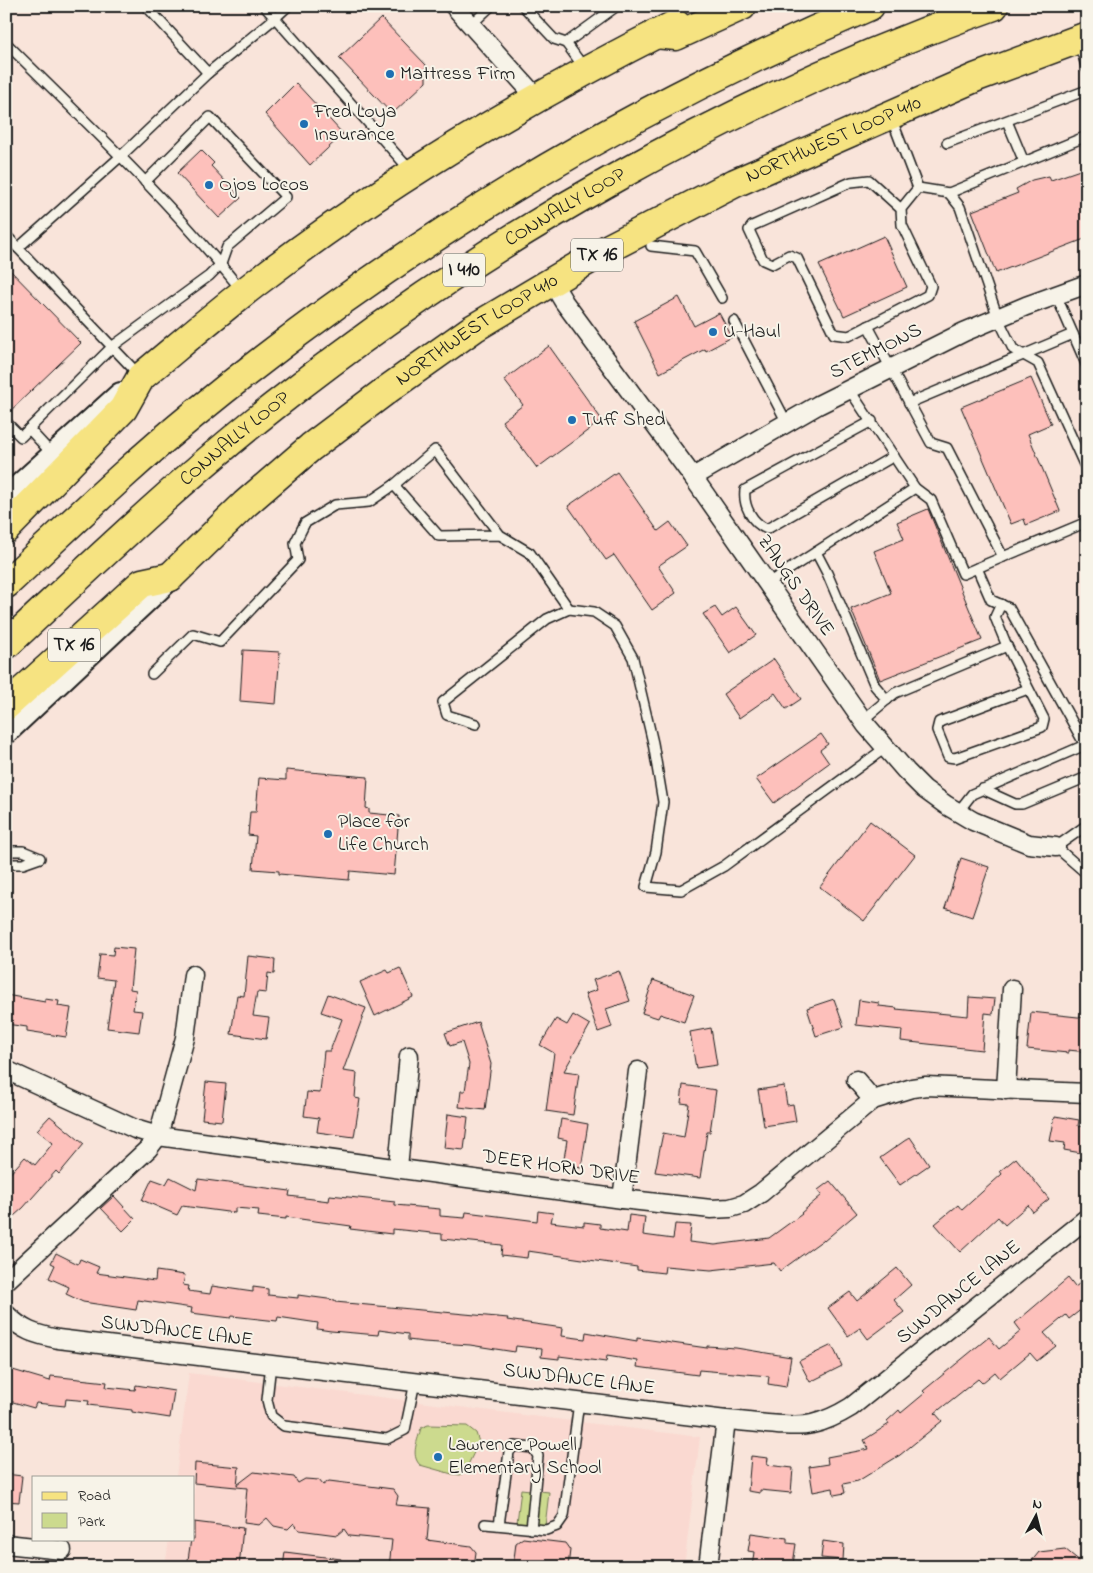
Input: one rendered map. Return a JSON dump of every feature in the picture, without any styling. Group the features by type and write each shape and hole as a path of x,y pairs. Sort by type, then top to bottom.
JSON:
{"main road":[{"path":"6,499 141,377 243,293 320,236 413,173 536,97 711,6"},
{"path":"655,34 676,36 742,6"},
{"name":"I 410","path":"6,584 109,488 204,406 325,312 421,245 543,169 661,103 759,55 870,6"},
{"name":"CONNALLY LOOP","path":"6,645 150,511 245,429 360,341 495,250 595,190 730,118 861,58 994,6"},
{"name":"NORTHWEST LOOP 410","path":"6,731 245,504 317,442 474,328 611,247 727,187 977,77 1082,38"},
{"path":"6,529 123,409 141,377"},
{"name":"TX 16","path":"6,706 142,583 170,577"}],"street":[{"path":"454,6 536,97"},
{"name":"ZANGS DRIVE","path":"552,282 564,302 693,478 863,720 885,748 924,789 973,821 1029,844 1056,847"},
{"name":"STEMMONS","path":"693,478 849,389 964,332 1087,284"},
{"path":"6,1281 148,1149 158,1136 185,1038 193,975"},
{"path":"1006,1090 1012,989"},
{"path":"398,1167 409,1056"},
{"name":"DEER HORN DRIVE","path":"6,1070 135,1129 158,1136 398,1167 622,1199 711,1209 730,1208 744,1204 761,1193 873,1100 889,1094 926,1086 1087,1093"},
{"path":"622,1199 638,1071"},
{"path":"856,1080 873,1100"},
{"name":"SUNDANCE LANE","path":"6,1314 17,1325 41,1336 726,1420 788,1425 810,1424 836,1416 858,1401 1087,1218"},
{"path":"708,1567 726,1420"},
{"path":"6,1544 62,1550"}],"lane":[{"path":"146,6 208,73"},
{"path":"264,6 413,173"},
{"path":"18,248 120,157 208,73 288,6"},
{"path":"471,26 491,6"},
{"path":"523,6 554,39 566,42 586,70"},
{"path":"566,42 617,6"},
{"path":"1082,38 1087,69"},
{"path":"6,43 145,182 221,264 243,293"},
{"path":"947,143 1087,90"},
{"path":"890,115 918,188"},
{"path":"6,422 21,437 113,346 209,276 221,264 228,247 286,197 210,118 145,182"},
{"path":"1007,120 1024,162"},
{"path":"918,188 949,193 1087,136"},
{"path":"901,209 869,180 851,182 752,226 749,230 763,260 772,264 789,255 797,258 834,334 848,336 928,295 931,286 902,225 901,209 918,188"},
{"path":"949,193 960,207 998,318 1013,349 1038,363 1087,471"},
{"path":"6,235 141,377"},
{"path":"651,246 695,251 722,298"},
{"path":"1056,295 1087,366"},
{"path":"734,321 787,423"},
{"path":"868,326 931,443 948,448 1004,557"},
{"path":"909,403 1073,334"},
{"path":"849,389 916,488 931,500 963,574 1087,522"},
{"path":"872,421 745,490 744,501 757,525 767,529 894,456"},
{"path":"29,429 54,455"},
{"path":"152,674 193,634 220,642 298,560 295,543 305,523 335,505 369,502 394,485 435,450 500,535 530,553 570,609"},
{"path":"394,485 439,536 500,535"},
{"path":"768,584 916,488"},
{"path":"816,552 827,573 875,686 887,700"},
{"path":"958,812 972,794 1086,745 1009,608 991,600 977,568"},
{"path":"1001,604 995,617 1007,646 1044,719 1042,727 955,758 948,757 937,730 939,722 1028,689"},
{"path":"476,724 447,715 443,702 547,619 570,609 594,612 615,626 633,658 653,743 663,802 656,852 646,887 681,890 724,866 885,748"},
{"path":"863,720 895,693 1007,646"},
{"path":"982,789 1015,804 1022,804 1087,777"},
{"path":"1087,825 1056,847 1087,874"},
{"path":"6,850 22,851 40,858 23,864 6,864"},
{"path":"271,1364 267,1400 272,1416 284,1426 387,1439 405,1430 415,1382"},
{"path":"485,1524 546,1530 557,1526 564,1516 579,1402"},
{"path":"499,1526 509,1452 514,1446 533,1448 538,1456 531,1529"}],"shaded area":[{"name":"Lawrence Powell Elementary School","path":"189,1373 700,1437 684,1567 165,1567 169,1540 195,1540 195,1476 176,1476"}],"green space":[{"path":"428,1425 467,1426 476,1433 479,1442 461,1475 420,1465 417,1461 415,1452 421,1428"},
{"path":"521,1489 549,1492 544,1535 516,1531"}],"building":[{"name":"Mattress Firm","path":"381,18 426,65 426,82 392,114 339,58"},
{"name":"Fred Loya Insurance","path":"296,83 343,134 310,165 265,114"},
{"name":"Ojos Locos","path":"201,150 214,163 211,166 241,198 219,218 177,173"},
{"path":"1080,170 1087,187 1087,238 996,273 972,211 1018,193 1016,189 1032,180 1049,176 1051,180"},
{"path":"884,236 907,287 844,316 819,265"},
{"path":"6,266 81,343 6,415"},
{"path":"679,297 694,326 719,313 732,337 660,373 634,321"},
{"path":"549,346 602,420 537,468 502,421 523,405 504,380"},
{"path":"1031,378 1051,424 1028,434 1060,511 1026,525 1024,519 1011,524 961,407"},
{"path":"617,472 658,531 670,522 687,546 658,566 676,593 652,610 614,555 606,560 568,506"},
{"path":"928,509 982,640 880,680 851,609 891,593 874,551 904,539 897,522"},
{"path":"715,607 722,617 736,607 756,635 730,653 703,614"},
{"path":"243,650 280,652 276,704 240,701"},
{"path":"774,659 801,699 786,709 775,693 739,718 723,694"},
{"path":"821,734 828,744 820,750 829,763 774,803 756,779"},
{"path":"286,770 368,777 366,808 369,809 369,813 399,816 394,875 350,871 349,880 279,874 279,871 253,869 256,836 248,835 250,812 256,812 259,778 286,780"},
{"path":"870,821 915,855 864,921 820,887"},
{"path":"961,858 989,867 972,917 945,908"},
{"path":"114,947 134,949 130,989 136,990 133,1010 142,1011 139,1032 107,1028 114,980 97,978 100,954 113,955"},
{"path":"248,956 275,959 274,974 268,973 266,993 257,992 253,1016 269,1018 266,1039 231,1034 237,995 244,996"},
{"path":"400,968 413,997 375,1016 360,982 387,970 389,973"},
{"path":"619,971 630,1001 606,1009 612,1027 598,1032 585,994 597,990 593,980"},
{"path":"653,980 694,995 684,1022 660,1014 658,1018 642,1013"},
{"path":"328,994 366,1008 343,1071 357,1073 355,1098 360,1099 354,1137 317,1132 319,1118 304,1116 307,1092 320,1093 324,1051 330,1051 342,1019 321,1012"},
{"path":"6,995 45,1002 45,999 59,1001 58,1006 71,1008 66,1037 27,1031 27,1027 6,1024"},
{"path":"969,997 995,999 993,1014 985,1013 982,1050 901,1041 902,1030 856,1025 859,1000 879,1003 879,1006 896,1009 968,1016"},
{"path":"834,999 844,1027 816,1036 807,1008"},
{"path":"1031,1012 1087,1018 1087,1052 1068,1050 1068,1053 1027,1049"},
{"path":"573,1015 590,1025 564,1071 579,1073 573,1115 546,1111 554,1053 540,1045 556,1019 567,1025"},
{"path":"478,1022 491,1064 485,1110 459,1107 461,1091 465,1091 469,1064 462,1042 450,1046 445,1033"},
{"path":"711,1028 717,1065 696,1068 690,1032"},
{"path":"206,1082 226,1084 222,1121 202,1119"},
{"path":"683,1085 716,1090 710,1132 707,1132 700,1178 655,1172 663,1133 684,1137 689,1104 681,1103"},
{"path":"784,1086 787,1105 793,1104 796,1121 764,1126 758,1090"},
{"path":"448,1114 468,1117 464,1150 444,1148"},
{"path":"50,1116 84,1144 59,1174 56,1171 23,1208 6,1223 6,1178 25,1157 35,1165 53,1143 37,1130"},
{"path":"1055,1116 1079,1120 1078,1126 1087,1127 1087,1154 1064,1150 1065,1143 1050,1141"},
{"path":"561,1119 588,1124 581,1168 563,1165 567,1140 558,1138"},
{"path":"910,1137 929,1165 900,1185 880,1158"},
{"path":"1016,1158 1049,1199 1033,1212 1028,1205 1005,1225 998,1217 960,1252 935,1224 958,1205 962,1210 1002,1174 1000,1171"},
{"path":"170,1177 196,1190 198,1179 290,1191 289,1196 329,1201 330,1195 395,1202 395,1205 440,1209 440,1216 465,1218 466,1212 537,1221 538,1211 553,1213 551,1222 584,1226 584,1222 600,1224 600,1228 627,1232 629,1215 645,1217 643,1235 673,1239 675,1224 691,1225 689,1242 715,1245 769,1238 802,1214 822,1195 818,1190 830,1181 857,1213 824,1241 780,1271 774,1263 711,1270 665,1266 664,1273 637,1270 637,1267 528,1251 527,1258 501,1255 502,1245 442,1239 442,1234 392,1229 392,1234 350,1229 351,1226 286,1217 286,1219 258,1216 259,1210 235,1208 235,1213 182,1206 177,1215 142,1200 152,1179 166,1184"},
{"path":"114,1196 135,1219 123,1231 101,1208"},
{"path":"56,1253 78,1264 80,1259 99,1267 96,1273 155,1281 156,1271 185,1275 183,1285 189,1286 188,1291 210,1294 212,1286 253,1292 253,1287 268,1289 268,1295 298,1298 298,1295 335,1300 335,1302 508,1318 507,1320 563,1328 562,1336 585,1339 586,1332 637,1341 637,1338 707,1348 707,1346 736,1348 791,1357 786,1387 768,1384 769,1376 699,1370 698,1375 637,1367 638,1361 607,1356 606,1362 559,1356 559,1359 541,1357 542,1349 516,1346 515,1352 470,1345 408,1340 408,1334 379,1330 378,1335 331,1331 317,1329 318,1323 278,1317 277,1321 191,1313 192,1308 138,1300 136,1310 83,1302 66,1294 69,1287 49,1278 55,1265 51,1263"},
{"path":"897,1268 911,1285 894,1300 904,1312 868,1339 860,1328 848,1336 828,1308 850,1292 857,1301"},
{"path":"1068,1278 1075,1287 1087,1278 1087,1305 1069,1319 1066,1315 1044,1333 1056,1346 1037,1361 1030,1353 1000,1378 995,1372 982,1383 978,1379 935,1413 942,1421 900,1455 858,1481 843,1484 845,1493 834,1495 833,1488 813,1492 809,1467 828,1464 827,1457 869,1449 864,1440 889,1424 887,1421 899,1410 901,1413 925,1393 923,1391 989,1337 999,1349 1021,1331 1015,1323"},
{"path":"832,1345 842,1366 810,1382 799,1361"},
{"path":"6,1368 50,1381 51,1376 107,1382 106,1387 135,1390 136,1385 174,1391 170,1418 132,1412 132,1410 88,1405 89,1401 66,1399 65,1406 36,1403 34,1408 6,1400"},
{"path":"751,1456 768,1458 767,1465 793,1468 791,1493 760,1490 760,1493 748,1491"},
{"path":"195,1463 239,1467 237,1485 254,1472 294,1477 298,1483 305,1479 319,1480 323,1485 329,1481 393,1489 398,1496 396,1505 430,1508 427,1540 471,1546 476,1552 474,1567 389,1567 392,1540 349,1536 344,1529 337,1535 299,1530 294,1523 288,1529 274,1526 267,1518 259,1525 244,1523 247,1488 195,1483"},
{"path":"6,1474 22,1476 19,1502 6,1501"},
{"path":"195,1522 243,1528 239,1567 187,1567 191,1540 195,1540"},
{"path":"751,1533 787,1538 787,1543 796,1544 793,1564 784,1563 784,1567 752,1567 754,1552 748,1551"},
{"path":"523,1538 565,1543 570,1550 568,1567 513,1567 516,1543"},
{"path":"823,1541 844,1544 843,1560 821,1558"},
{"path":"1065,1549 1087,1567 1027,1567 1039,1552"},
{"path":"285,1552 341,1559 341,1567 283,1567"}],"place":[{"name":"Mattress Firm","path":"390,74"},
{"name":"Fred Loya Insurance","path":"304,124"},
{"name":"Ojos Locos","path":"209,185"},
{"name":"U-Haul","path":"713,332"},
{"name":"Tuff Shed","path":"572,420"},
{"name":"Place for Life Church","path":"328,834"},
{"name":"Lawrence Powell Elementary School","path":"438,1457"}]}
